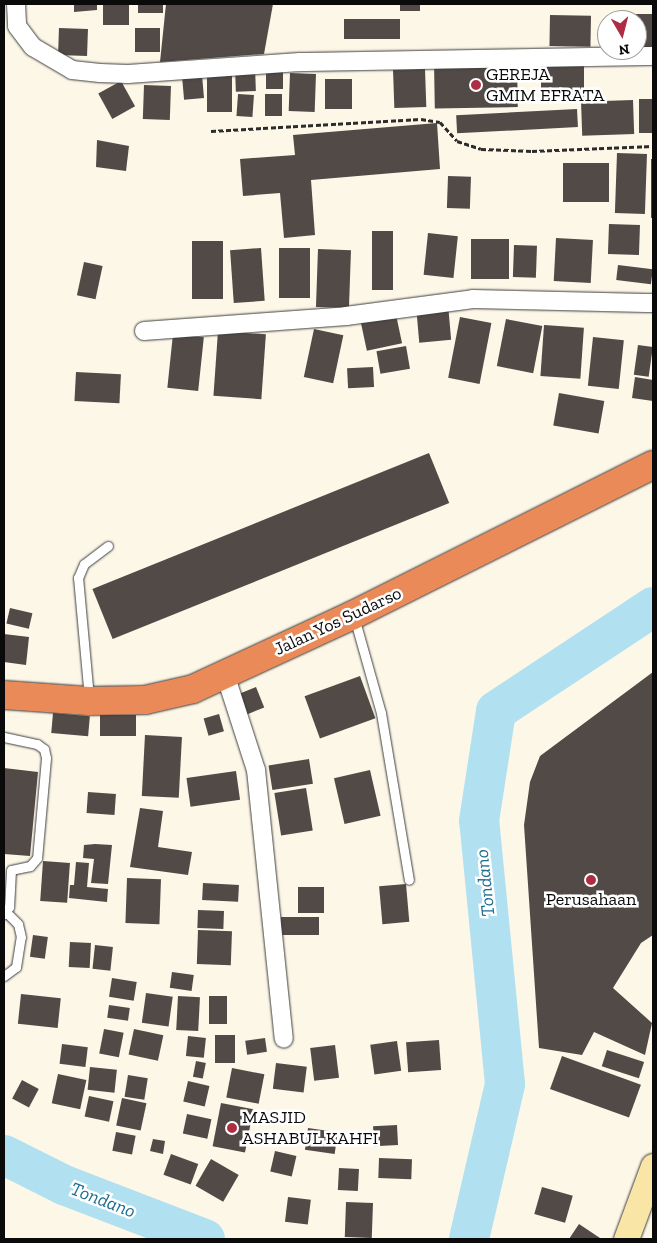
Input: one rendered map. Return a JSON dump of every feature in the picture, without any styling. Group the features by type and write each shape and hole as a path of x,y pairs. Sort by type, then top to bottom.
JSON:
{"highway":[{"name":"Jalan Yos Sudarso","path":"4,695 89,701 145,700 193,688 354,615 653,465"}],"main road":[{"path":"626,1239 653,1166"}],"street":[{"path":"16,4 10,25 22,37 48,58 72,70 100,74 128,74 300,62 653,56"},
{"path":"144,332 337,316 473,298 653,303"},
{"path":"225,674 256,770 284,1039"}],"lane":[{"path":"89,701 78,578 84,564 108,546"},
{"path":"354,615 381,713 409,880"},
{"path":"4,737 37,744 44,749 46,758 37,858 30,866 11,870 5,913 18,924 20,937 16,967 4,976"}],"path":[{"path":"211,131 421,118 440,122 457,141 481,149 532,151 653,146"}],"building":[{"path":"74,4 97,4 97,10 74,12"},
{"path":"103,4 129,4 129,25 103,25"},
{"path":"138,4 163,4 163,13 138,13"},
{"path":"166,4 273,4 264,54 160,62"},
{"path":"400,4 420,4 420,11 400,11"},
{"path":"647,14 653,14 653,49 647,49"},
{"path":"550,15 591,16 590,47 549,46"},
{"path":"344,19 400,19 400,39 344,39"},
{"path":"59,28 88,29 87,56 58,55"},
{"path":"135,28 160,28 160,52 135,52"},
{"name":"GEREJA GMIM EFRATA","path":"517,61 518,107 435,108 434,62"},
{"path":"541,62 584,62 584,97 541,97"},
{"path":"255,66 256,91 236,92 235,67"},
{"path":"266,66 283,66 283,89 266,89"},
{"path":"425,69 426,107 394,108 393,70"},
{"path":"290,73 316,74 315,112 289,111"},
{"path":"207,74 232,74 232,112 207,112"},
{"path":"202,75 204,98 184,100 182,77"},
{"path":"325,79 352,79 352,109 325,109"},
{"path":"121,81 135,106 112,119 98,94"},
{"path":"144,85 171,86 170,120 143,119"},
{"path":"238,94 254,95 252,117 236,116"},
{"path":"265,94 282,94 282,116 265,116"},
{"path":"639,99 653,99 653,133 639,133"},
{"path":"633,100 634,134 582,136 581,102"},
{"path":"577,109 578,127 457,133 456,115"},
{"path":"437,123 440,169 311,180 315,235 284,238 280,193 243,196 240,159 295,155 293,135"},
{"path":"97,140 129,146 126,171 96,167"},
{"path":"617,153 647,154 645,214 615,213"},
{"path":"651,159 653,159 653,218 651,218"},
{"path":"563,163 609,163 609,202 563,202"},
{"path":"448,176 471,177 470,209 447,208"},
{"path":"609,224 640,225 639,255 608,254"},
{"path":"372,231 393,231 393,290 372,290"},
{"path":"428,233 458,236 453,278 424,275"},
{"path":"556,238 593,240 591,283 554,281"},
{"path":"471,239 509,239 509,279 471,279"},
{"path":"192,241 223,241 223,299 192,299"},
{"path":"514,245 537,246 536,278 513,277"},
{"path":"261,248 265,301 234,303 230,250"},
{"path":"279,248 310,248 310,298 279,298"},
{"path":"318,249 351,250 349,308 316,307"},
{"path":"84,262 103,266 96,299 77,295"},
{"path":"618,265 653,269 651,284 616,280"},
{"path":"448,304 451,340 419,343 416,307"},
{"path":"395,310 402,343 367,351 360,317"},
{"path":"460,317 491,323 480,384 448,378"},
{"path":"506,319 542,326 533,373 497,366"},
{"path":"544,325 584,328 580,379 540,376"},
{"path":"314,329 343,335 333,383 304,377"},
{"path":"218,331 266,334 261,399 213,396"},
{"path":"173,334 204,337 198,391 167,388"},
{"path":"593,337 624,340 619,389 588,386"},
{"path":"638,345 653,347 649,377 634,375"},
{"path":"406,346 410,369 380,374 376,351"},
{"path":"373,367 374,387 348,388 347,368"},
{"path":"76,372 121,374 119,403 74,401"},
{"path":"635,377 653,380 653,401 632,398"},
{"path":"559,393 604,401 599,433 553,425"},
{"path":"429,453 449,503 113,639 92,589"},
{"path":"10,608 32,613 29,629 6,624"},
{"path":"4,634 29,637 26,665 4,662"},
{"name":"Perusahaan","path":"653,672 653,935 641,943 613,988 652,1023 645,1055 594,1032 582,1055 539,1048 524,825 530,782 540,756"},
{"path":"360,676 375,718 320,738 305,696"},
{"path":"256,687 264,707 248,714 239,694"},
{"path":"53,713 90,716 88,736 51,733"},
{"path":"219,714 224,731 209,736 204,718"},
{"path":"100,715 136,715 136,736 100,736"},
{"path":"145,735 182,737 179,798 142,796"},
{"path":"309,759 313,784 272,790 269,765"},
{"path":"4,768 38,772 30,856 4,854"},
{"path":"370,770 381,816 345,824 334,778"},
{"path":"236,771 240,800 191,807 186,778"},
{"path":"306,788 313,830 281,835 274,793"},
{"path":"88,792 116,794 114,815 87,813"},
{"path":"140,808 163,811 158,847 192,852 188,875 130,867"},
{"path":"84,845 112,845 108,884 91,883 94,859 83,858"},
{"path":"43,861 70,863 67,903 40,901"},
{"path":"76,862 89,863 87,887 108,889 107,902 69,898 70,885 74,885"},
{"path":"127,878 161,879 159,924 125,923"},
{"path":"203,883 239,885 238,902 202,900"},
{"path":"406,884 409,922 382,924 379,886"},
{"path":"298,887 324,887 324,913 298,913"},
{"path":"198,910 224,911 223,929 197,928"},
{"path":"281,917 319,917 319,935 281,935"},
{"path":"198,930 232,931 231,965 197,964"},
{"path":"33,935 48,937 45,959 30,957"},
{"path":"70,942 91,943 90,968 69,967"},
{"path":"95,945 113,947 110,971 92,969"},
{"path":"172,972 194,975 192,991 170,988"},
{"path":"112,978 137,982 134,1001 109,997"},
{"path":"146,993 173,997 169,1026 142,1023"},
{"path":"21,994 61,998 58,1028 18,1024"},
{"path":"178,996 200,997 198,1031 176,1030"},
{"path":"209,996 227,996 227,1024 209,1024"},
{"path":"109,1005 130,1008 128,1021 107,1018"},
{"path":"104,1029 124,1033 119,1057 99,1054"},
{"path":"134,1029 163,1035 158,1061 129,1054"},
{"path":"215,1035 235,1035 235,1063 215,1063"},
{"path":"188,1036 206,1038 204,1058 186,1056"},
{"path":"265,1038 267,1052 247,1055 245,1041"},
{"path":"439,1040 441,1070 408,1072 406,1042"},
{"path":"397,1041 401,1071 374,1074 370,1045"},
{"path":"62,1044 88,1047 85,1067 60,1064"},
{"path":"335,1045 339,1078 314,1081 310,1048"},
{"path":"607,1050 644,1062 639,1078 602,1066"},
{"path":"562,1056 641,1085 629,1118 550,1089"},
{"path":"196,1061 206,1063 203,1079 193,1077"},
{"path":"276,1063 307,1067 304,1093 273,1089"},
{"path":"90,1067 117,1070 114,1093 88,1090"},
{"path":"232,1068 264,1074 259,1104 226,1097"},
{"path":"58,1074 86,1080 80,1109 52,1103"},
{"path":"128,1075 148,1078 144,1100 125,1097"},
{"path":"22,1080 39,1089 29,1107 12,1099"},
{"path":"188,1081 209,1086 205,1106 183,1101"},
{"path":"89,1096 113,1101 109,1122 85,1117"},
{"path":"122,1098 146,1103 141,1131 116,1125"},
{"name":"MASJID ASHABUL KAHFI","path":"221,1103 253,1109 245,1152 213,1146"},
{"path":"187,1114 211,1119 207,1139 183,1134"},
{"path":"397,1125 398,1145 374,1146 373,1126"},
{"path":"308,1128 338,1132 335,1154 305,1150"},
{"path":"116,1132 136,1136 132,1154 112,1151"},
{"path":"153,1139 165,1141 163,1154 150,1151"},
{"path":"275,1151 296,1156 292,1176 270,1171"},
{"path":"171,1154 198,1164 191,1185 163,1175"},
{"path":"379,1158 412,1159 411,1179 378,1178"},
{"path":"211,1159 239,1175 223,1202 196,1186"},
{"path":"339,1168 359,1169 358,1191 338,1190"},
{"path":"542,1187 573,1196 565,1223 534,1214"},
{"path":"288,1197 311,1200 308,1225 285,1222"},
{"path":"346,1202 373,1203 372,1238 345,1237"},
{"path":"579,1224 600,1238 569,1239"}],"waterway":[{"name":"Tondano","path":"469,1239 505,1084 479,821 496,711 653,607"},
{"name":"Tondano","path":"4,1155 64,1185 205,1239"}],"place":[{"name":"GEREJA GMIM EFRATA","path":"476,85"},
{"name":"Perusahaan","path":"591,880"},
{"name":"MASJID ASHABUL KAHFI","path":"232,1128"}]}
